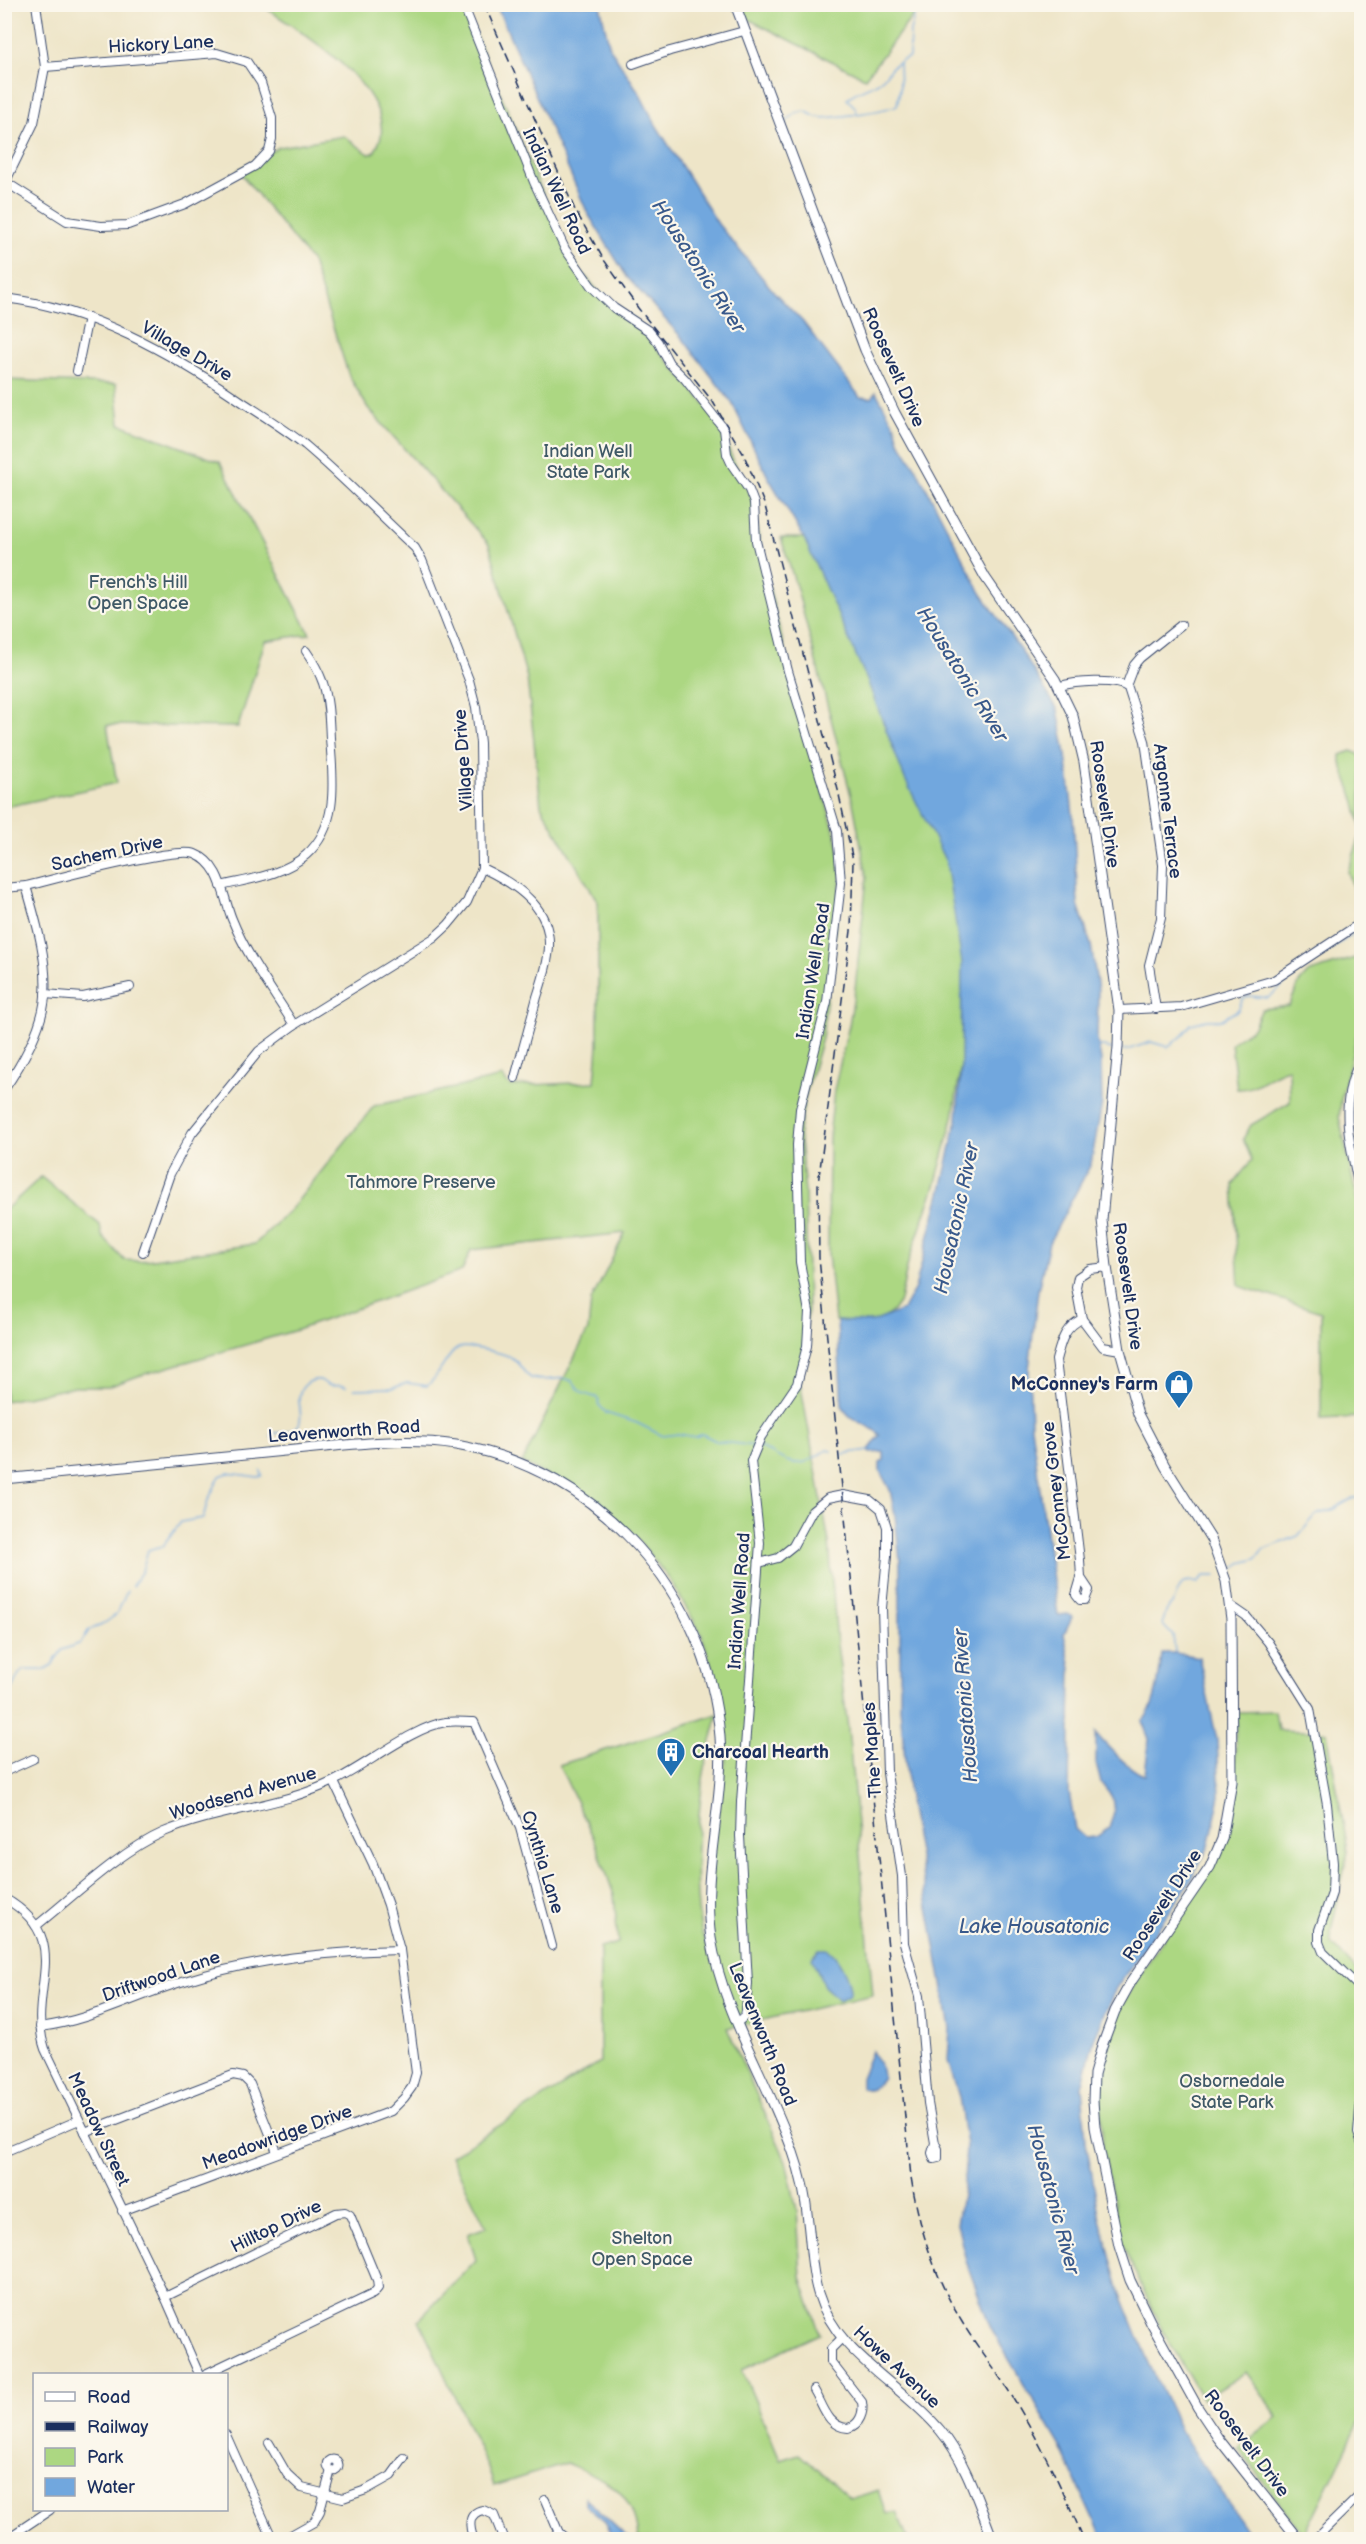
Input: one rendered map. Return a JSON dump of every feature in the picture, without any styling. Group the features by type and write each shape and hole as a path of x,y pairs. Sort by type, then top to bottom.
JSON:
{"main road":[{"name":"Roosevelt Drive","path":"735,4 866,350 887,396 985,577 1059,686 1073,716 1082,751 1119,1010 1118,1047 1102,1220 1107,1267 1120,1350 1131,1395 1148,1437 1216,1549 1226,1581 1230,1605 1232,1782 1222,1839 1210,1867 1131,1982 1115,2012 1094,2074 1095,2127 1112,2216 1130,2280 1198,2408 1218,2439 1299,2540"},
{"name":"Leavenworth Road","path":"4,1479 335,1446 415,1441 459,1446 495,1455 534,1470 592,1505 635,1542 651,1561 683,1610 706,1660 718,1717 721,1767 709,1921 716,1961 738,2022 789,2140"},
{"name":"Howe Avenue","path":"789,2140 806,2200 817,2291 827,2316 841,2339 920,2409 945,2437 969,2480 993,2540"}],"street":[{"path":"5,183 34,123 45,67 36,4"},
{"name":"Indian Well Road","path":"463,4 529,172 565,249 591,286 614,308 649,330 669,363 685,379 724,429 732,465 749,490 754,503 756,541 788,671 837,831 841,884 827,1002 800,1109 797,1145 800,1262 809,1312 807,1346 797,1384 754,1448 751,1467 759,1518 759,1563 751,1642 741,1825 748,1983 745,2016 738,2022"},
{"path":"633,64 670,51 744,31"},
{"name":"Hickory Lane","path":"5,183 67,221 101,226 128,225 185,204 255,166 269,151 272,139 272,118 261,83 247,62 217,53 45,67"},
{"name":"Village Drive","path":"4,298 56,307 88,317 133,336 220,387 305,445 415,548 446,620 469,680 476,707 480,743 482,868 467,902 434,938 294,1025 259,1051 192,1133 170,1174 143,1252"},
{"path":"76,371 88,317"},
{"path":"1059,686 1108,682 1126,686 1134,665 1140,658 1181,625"},
{"path":"221,886 274,873 293,864 306,855 319,841 327,827 332,808 327,698 317,668 306,651"},
{"name":"Argonne Terrace","path":"1126,686 1144,741 1163,865 1161,918 1149,965 1156,1009"},
{"name":"Sachem Drive","path":"4,888 26,886 170,853 194,853 208,862 217,874 232,919 249,954 294,1025"},
{"path":"482,868 510,881 524,892 547,927 549,955 515,1078"},
{"path":"4,1090 33,1040 45,994 45,971 26,886"},
{"path":"1119,1010 1194,1005 1274,981 1362,922"},
{"path":"45,994 83,997 130,987"},
{"path":"1362,1059 1350,1085 1347,1121 1362,1200"},
{"path":"1107,1267 1090,1269 1078,1277 1076,1287 1082,1319 1103,1347 1120,1350"},
{"name":"McConney Grove","path":"1081,1578 1056,1360 1062,1338 1071,1324 1082,1319"},
{"name":"The Maples","path":"759,1563 778,1558 793,1546 812,1511 828,1498 843,1495 870,1500 881,1509 887,1527 882,1608 886,1773 902,1876 904,1944 919,1996 928,2103 935,2144"},
{"path":"1230,1605 1246,1616 1268,1642 1310,1709 1327,1804 1333,1863 1332,1893 1319,1930 1319,1942 1323,1952 1362,1990"},
{"name":"Woodsend Avenue","path":"36,1926 114,1864 164,1832 186,1824 286,1799 334,1782 414,1735 445,1722 474,1722"},
{"name":"Cynthia Lane","path":"474,1722 520,1828 552,1946"},
{"path":"4,1772 33,1759"},
{"path":"334,1782 373,1864 388,1905 400,1950"},
{"name":"Meadow Street","path":"4,1898 22,1910 36,1926 43,1942 46,1968 40,2027 45,2049 165,2297 199,2373"},
{"name":"Driftwood Lane","path":"40,2027 72,2022 186,1980 247,1964 338,1952 400,1950"},
{"name":"Meadowridge Drive","path":"122,2211 391,2111 412,2087 416,2063 400,1950"},
{"path":"85,2132 233,2075 243,2077 250,2084 277,2152"},
{"path":"1362,2087 1358,2133 1362,2145"},
{"path":"4,2152 79,2120"},
{"name":"Hilltop Drive","path":"165,2297 336,2213 345,2212 350,2215 377,2280 378,2289 373,2294 207,2373"},
{"path":"813,2390 834,2424 848,2428 857,2422 863,2408 862,2402 831,2362 831,2349 841,2339"},
{"path":"228,2439 273,2540"},
{"path":"269,2443 287,2474 302,2488 343,2498 366,2490 391,2476 404,2458"},
{"path":"282,2540 314,2522 331,2470"},
{"path":"1314,2540 1362,2493"},
{"path":"545,2500 559,2533 568,2540"},
{"path":"474,2540 470,2528 471,2518 475,2513 483,2510 495,2517 504,2540"},
{"path":"5,2540 48,2511"},
{"path":"547,2540 548,2537 559,2533"}],"green space":[{"path":"743,4 921,5 865,78 748,19"},
{"path":"261,5 463,5 571,260 609,303 636,324 716,417 734,462 754,502 761,554 800,711 843,861 822,1038 806,1093 799,1131 805,1191 808,1309 800,1382 829,1542 837,1644 848,1728 873,1995 727,2028 786,2161 797,2210 801,2277 820,2334 742,2370 780,2459 799,2453 851,2499 878,2490 886,2514 897,2512 908,2539 638,2539 631,2509 625,2498 606,2482 566,2463 494,2486 488,2468 419,2320 476,2260 468,2234 486,2227 451,2156 600,2062 600,1948 618,1943 614,1895 595,1841 559,1765 718,1714 703,1777 696,1870 699,1915 702,1934 708,1950 706,1932 715,1811 727,1755 725,1723 718,1686 701,1633 670,1580 632,1532 580,1492 522,1463 588,1330 591,1301 625,1233 471,1250 462,1271 297,1330 138,1376 108,1387 75,1387 5,1401 5,1210 41,1177 100,1225 102,1236 124,1260 139,1261 255,1244 291,1209 374,1106 502,1077 510,1086 595,1082 598,1045 598,902 541,806 527,678 489,544 368,408 349,376 312,262 238,170 279,147 344,136 369,154 374,153 381,136 380,116 371,97 338,60"},
{"name":"French's Hill Open Space","path":"5,380 116,384 120,424 220,462 310,634 265,641 238,727 107,725 117,783 5,807"},
{"path":"781,538 809,538 961,878 965,1059 960,1071 953,1118 935,1186 908,1263 900,1301 884,1318 867,1325 849,1325 835,1321 828,1254 829,1138 834,1090 855,989 867,877 853,803 797,589"},
{"path":"1351,751 1361,755 1361,828 1354,799 1341,763 1341,755"},
{"path":"1361,834 1361,902 1357,902 1348,871"},
{"path":"1361,956 1361,1019 1342,1095 1339,1117 1361,1217 1361,1417 1321,1419 1321,1312 1239,1286 1233,1184 1252,1160 1243,1139 1251,1125 1290,1102 1289,1069 1251,1087 1237,1089 1231,1043 1253,1028 1262,1009 1289,1006 1299,983 1308,973"},
{"name":"Osbornedale State Park","path":"1275,1711 1278,1730 1327,1732 1348,1851 1331,1931 1332,1944 1362,1977 1362,2417 1304,2535 1238,2448 1278,2417 1246,2372 1203,2400 1160,2326 1123,2246 1103,2150 1100,2080 1107,2038 1120,2007 1222,1845 1230,1824 1238,1712"}],"water":[{"name":"Lake Housatonic","path":"496,5 600,5 610,48 718,224 774,292 803,322 860,397 872,398 876,392 895,426 899,441 916,468 981,593 1022,652 1058,710 1073,815 1078,904 1091,945 1098,990 1097,1040 1101,1060 1102,1103 1091,1164 1049,1243 1038,1290 1029,1369 1031,1426 1058,1615 1068,1614 1072,1617 1064,1634 1071,1668 1069,1792 1075,1829 1085,1838 1096,1837 1109,1828 1114,1812 1112,1797 1101,1783 1096,1764 1096,1733 1127,1764 1145,1775 1149,1739 1142,1721 1147,1716 1154,1699 1162,1653 1175,1653 1199,1657 1217,1740 1220,1796 1209,1846 1186,1888 1116,1988 1094,2039 1082,2086 1086,2142 1100,2219 1120,2292 1148,2361 1181,2432 1252,2539 1103,2539 1060,2445 991,2329 966,2261 957,2224 964,2183 966,2145 959,2097 948,2060 950,2028 910,1808 900,1708 900,1561 895,1515 890,1490 880,1471 884,1452 870,1453 869,1450 880,1435 849,1416 842,1405 837,1321 873,1322 903,1310 915,1288 941,1190 957,1120 961,1063 962,963 946,862 905,779 867,680 803,536 768,477 732,403 683,339 627,277 588,214"},
{"path":"819,1949 827,1949 831,1952 846,1976 850,1994 839,2000 824,1986 812,1958"},
{"path":"872,2051 882,2070 883,2077 873,2087 864,2089 861,2087 861,2078"},
{"path":"585,2498 629,2539 614,2539 605,2522 585,2505"}],"waterway":[{"path":"786,122 796,113 804,111 823,118 871,112 897,105 900,89 899,62 909,57 910,31 918,4"},
{"path":"857,113 855,107 847,99 854,93 881,80 892,66 898,63"},
{"path":"1122,1050 1151,1042 1168,1047 1182,1036 1191,1024 1207,1020 1221,1020 1238,1010 1243,999 1249,996 1268,998 1296,973 1362,928"},
{"path":"1097,1046 1113,1049"},
{"path":"354,1389 393,1388 407,1383 427,1386 455,1350 463,1347 512,1358 531,1378 536,1380 562,1378 572,1381 582,1392 598,1398 600,1406 606,1413 637,1423 663,1436 678,1434 695,1437 702,1434 716,1441 755,1446"},
{"path":"271,1437 275,1433 289,1431 297,1426 301,1414 299,1398 306,1384 313,1380 321,1380 328,1385 346,1387"},
{"path":"759,1447 792,1463 808,1461 827,1450 832,1451"},
{"path":"843,1454 869,1450"},
{"path":"132,1586 142,1571 148,1550 163,1546 181,1522 203,1518 208,1500 220,1476 228,1473 258,1477 262,1476 261,1471"},
{"path":"1231,1571 1241,1563 1256,1559 1263,1550 1298,1536 1316,1515 1332,1510 1353,1498 1362,1498"},
{"path":"1175,1652 1173,1636 1162,1624 1167,1610 1182,1584 1188,1581 1198,1583 1204,1576 1216,1576"},
{"path":"4,1692 11,1690 19,1674 25,1670 43,1670 52,1665 62,1650 81,1643 89,1630 102,1625 117,1614 127,1591"}],"railway":[{"path":"484,4 575,210 604,260 638,308 713,402 744,455 765,506 838,790 853,861 851,931 818,1184 819,1258 911,2177 929,2252 952,2305 1025,2418 1069,2504 1084,2540"}],"place":[{"name":"McConney's Farm","path":"1179,1410"},
{"name":"Charcoal Hearth","path":"671,1778"}],"water label":[{"name":"Housatonic River","path":"699,266"},
{"name":"Housatonic River","path":"963,674"},
{"name":"Housatonic River","path":"956,1218"},
{"name":"Housatonic River","path":"965,1706"},
{"name":"Housatonic River","path":"1054,2199"}],"park label":[{"name":"Indian Well State Park","path":"588,461"},
{"name":"Tahmore Preserve","path":"421,1182"},
{"name":"Shelton Open Space","path":"642,2248"}]}
